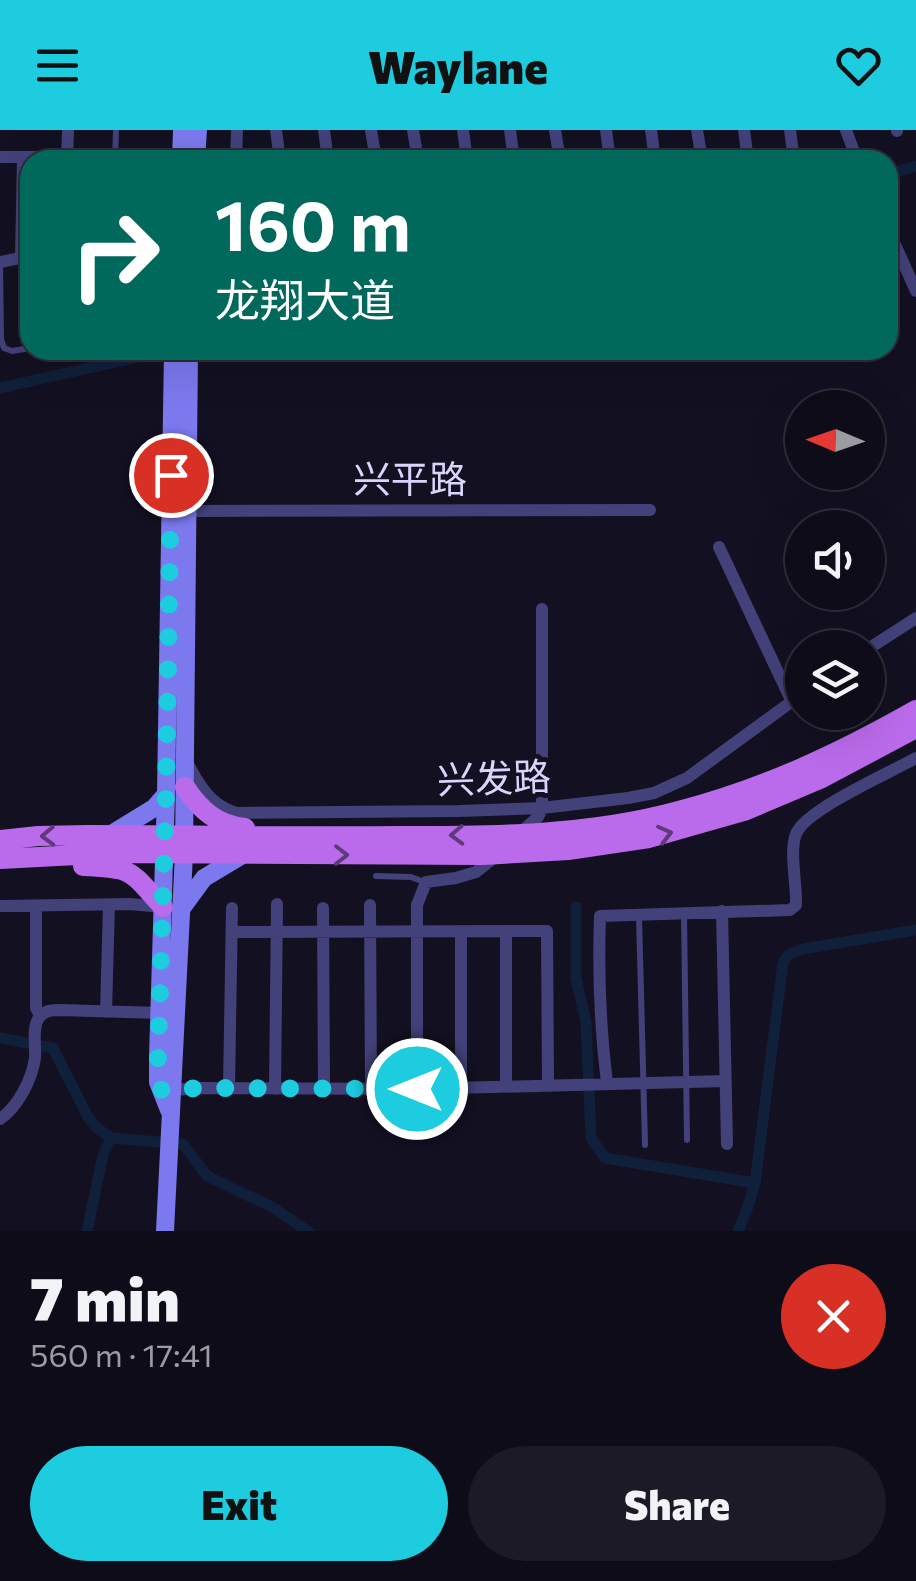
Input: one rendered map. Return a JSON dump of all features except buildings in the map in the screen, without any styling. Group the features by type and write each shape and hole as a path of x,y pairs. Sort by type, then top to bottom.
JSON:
{"main road":[{"path":"165,1231 171,1120 168,1091 176,791 180,360"},
{"path":"110,835 176,791 185,757 179,510"},
{"path":"0,858 332,836 556,832 608,826 696,806 764,784 823,760 916,710"},
{"path":"0,840 110,835 244,854 497,854 568,850 648,838 710,822 783,796 916,728"},
{"path":"176,791 206,814 237,827 297,829 332,836"},
{"path":"168,1091 158,1082 158,1058 172,908 204,878 244,854"},
{"path":"27,858 52,864 128,870 172,908"}],"street":[{"path":"0,158 20,157"},
{"path":"898,252 916,291"},
{"name":"兴平路","path":"179,510 650,510"},
{"path":"720,547 785,674"},
{"path":"417,1089 417,905 426,882 476,872 538,817 542,808 542,609"},
{"path":"885,637 916,618"},
{"name":"兴发路","path":"185,757 206,794 221,808 236,813 542,808 654,793 688,778 785,707"},
{"path":"605,1084 600,916 790,910 796,905 796,833 805,821 916,758"},
{"path":"275,1089 277,904"},
{"path":"106,1012 109,905"},
{"path":"370,905 371,1089"},
{"path":"0,906 172,908"},
{"path":"36,906 36,1008 40,1015"},
{"path":"229,1088 232,908"},
{"path":"323,908 324,1090"},
{"path":"722,911 727,1144"},
{"path":"460,1088 461,931"},
{"path":"506,931 506,1086"},
{"path":"232,932 547,931 548,1085"},
{"path":"0,1119 16,1104 30,1073 40,1015 50,1010 161,1014"},
{"path":"168,1091 725,1081"}],"lane":[{"path":"0,262 1,339 4,348 20,350"},
{"path":"376,876 411,877 426,882"},
{"path":"684,913 687,1140"},
{"path":"639,914 645,1144"}],"waterway":[{"path":"898,171 916,166"},
{"path":"0,388 125,360"},
{"path":"576,907 576,978 586,1022 591,1138 605,1158 755,1183"},
{"path":"738,1231 755,1183 783,963 788,955 803,949 916,930"},
{"path":"0,1038 53,1048 88,1117 111,1138 183,1144 207,1176 272,1207 308,1231"},
{"path":"87,1231 103,1155 111,1138"}],"route":[{"path":"171,475 158,1082 162,1091 417,1089"}]}
